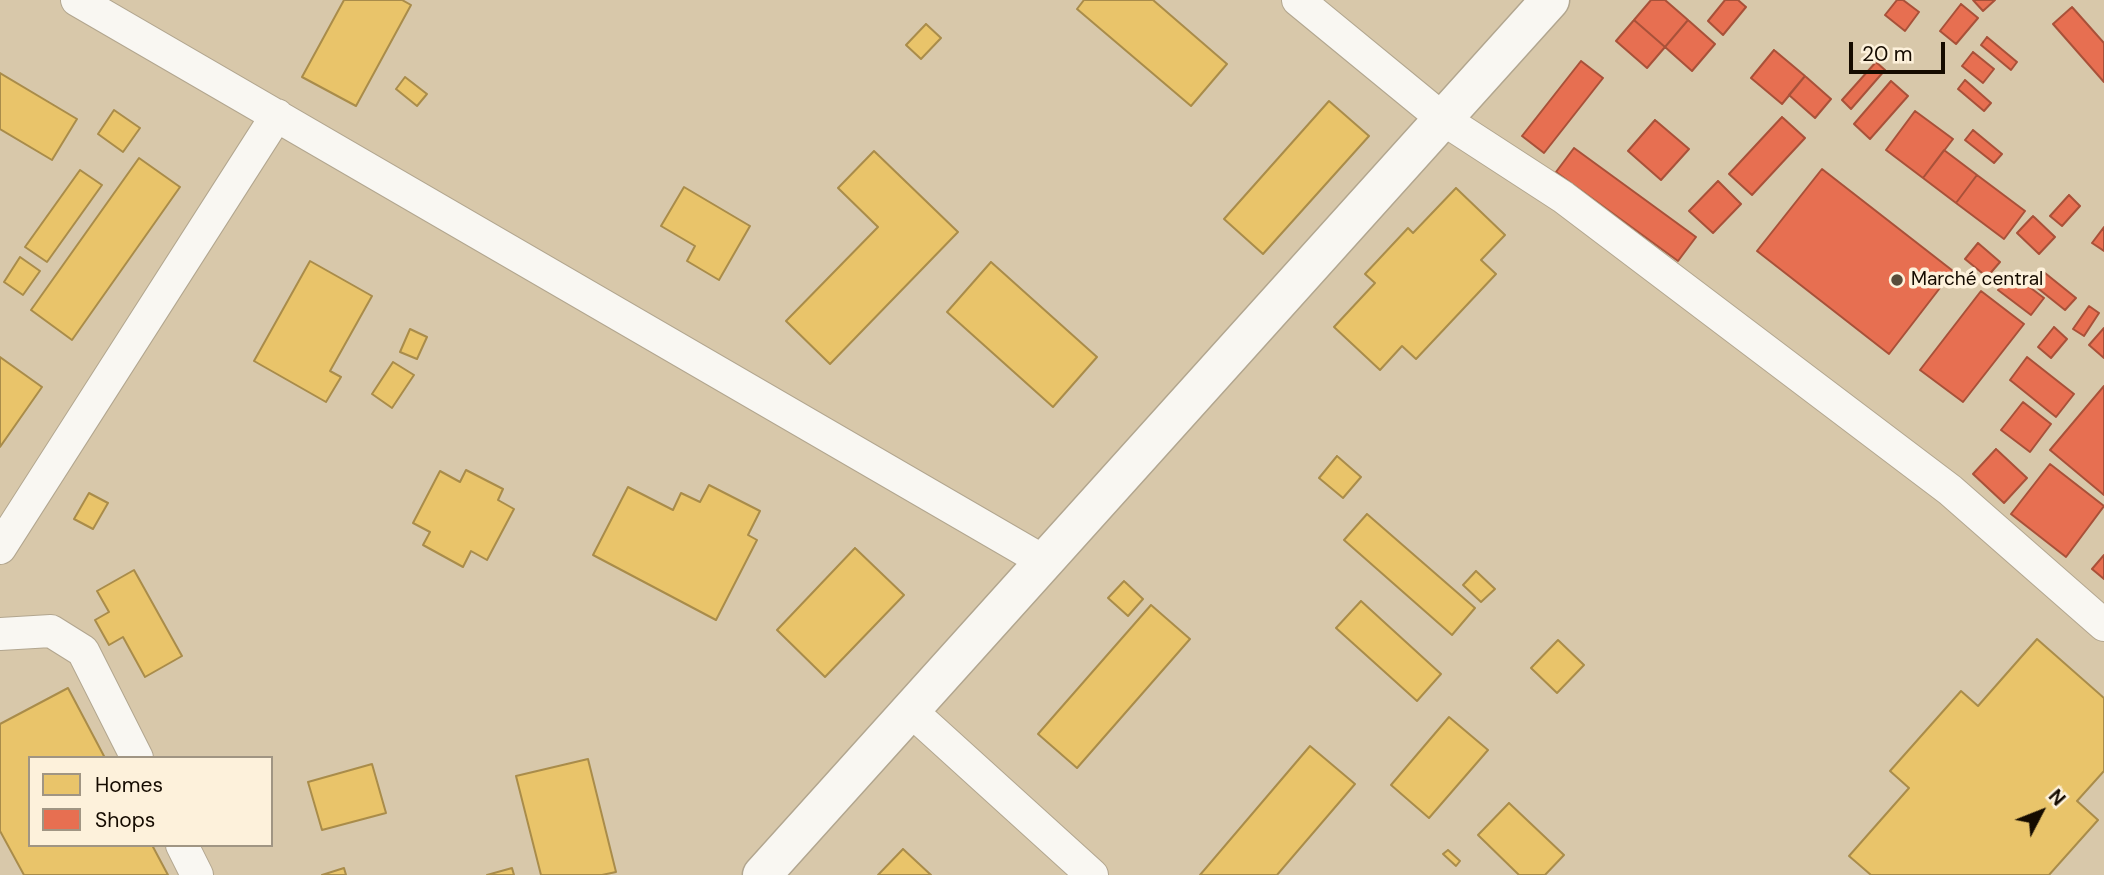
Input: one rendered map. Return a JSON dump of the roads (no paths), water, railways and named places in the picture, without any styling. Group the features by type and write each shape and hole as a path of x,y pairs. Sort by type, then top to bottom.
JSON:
{"street":[{"path":"77,0 1045,562"},
{"path":"1298,0 1443,119 1563,197 1950,490 2104,625"},
{"path":"761,875 1550,0"},
{"path":"0,548 277,115"},
{"path":"0,634 51,631 83,651 136,756"},
{"path":"910,710 1092,875"},
{"path":"183,847 197,875"}],"place":[{"name":"Marché central","path":"1897,280"}]}
